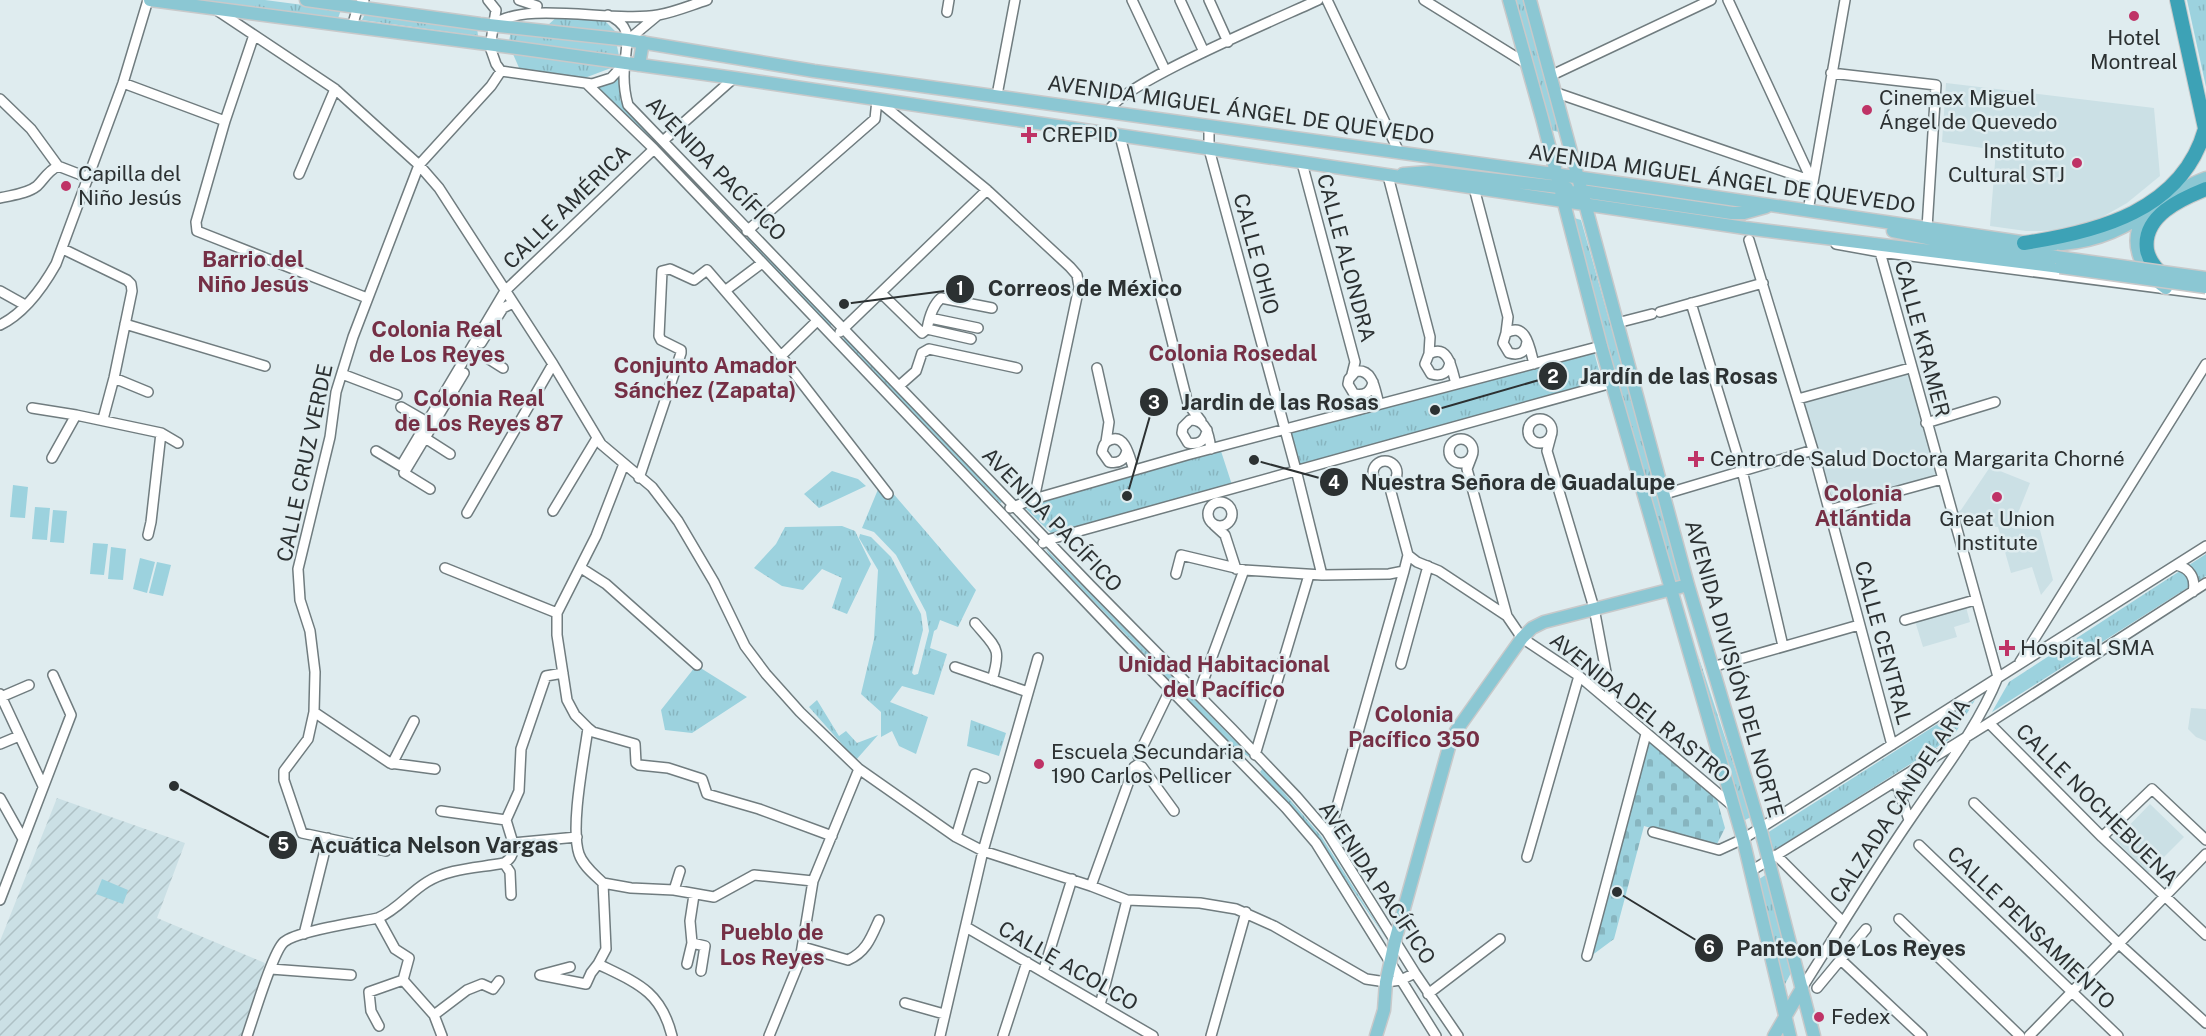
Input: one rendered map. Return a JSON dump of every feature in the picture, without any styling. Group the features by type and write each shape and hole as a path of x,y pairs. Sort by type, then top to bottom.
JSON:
{"highway":[{"path":"2024,243 2091,231 2114,223 2139,210 2168,188 2183,173 2200,148 2206,131 2176,0"},
{"path":"2206,189 2163,207 2148,235 2147,247 2152,262 2162,275 2178,284 2196,284 2206,279"}],"main road":[{"name":"AVENIDA MIGUEL ÁNGEL DE QUEVEDO","path":"149,0 734,78 1584,205 1814,236 2059,261 2206,287"},
{"name":"AVENIDA MIGUEL ÁNGEL DE QUEVEDO","path":"306,0 361,3 494,25 643,42 814,71 1927,228 2024,243 2059,261"},
{"name":"AVENIDA DIVISIÓN DEL NORTE","path":"1509,0 1601,346 1743,839 1790,1036"},
{"name":"AVENIDA DIVISIÓN DEL NORTE","path":"1530,0 1688,585 1760,827 1772,857 1814,1036"},
{"path":"639,65 643,42"},
{"path":"1388,176 1429,172 1560,188 1571,187 1578,177"},
{"name":"AVENIDA MIGUEL ÁNGEL DE QUEVEDO","path":"2059,261 2076,244 2103,237 2163,207 2178,191 2206,178"},
{"path":"1563,202 1571,193 1581,190 1732,213 1773,206"},
{"path":"1838,215 1884,229 1947,242 2059,261 2206,279"},
{"path":"2144,215 2137,234 2138,255 2149,274 2166,288"},
{"path":"1376,1036 1384,1010 1386,982 1395,941 1449,747 1456,731 1522,638 1532,628 1544,622 1594,608 1688,585"},
{"name":"CALZADA CANDELARIA","path":"1774,1036 1802,988"}],"street":[{"path":"0,325 45,285 63,249 123,83 149,0"},
{"path":"488,0 496,10 490,44 493,57 501,71"},
{"path":"519,0 542,8"},
{"path":"580,12 581,0"},
{"path":"494,25 498,20 515,11 527,8 608,15 658,15 707,0"},
{"path":"947,12 949,0"},
{"path":"997,95 1015,0"},
{"path":"1132,0 1165,70"},
{"path":"1180,0 1204,52"},
{"path":"1209,0 1228,42"},
{"path":"1109,111 1112,104 1120,97 1165,70 1318,0"},
{"path":"1327,0 1399,152"},
{"path":"1424,0 1527,64"},
{"path":"1550,76 1711,0"},
{"path":"1728,0 1812,181"},
{"path":"1808,211 1845,0"},
{"path":"352,27 361,3"},
{"path":"214,9 335,89 440,188 553,364 601,444 652,487 678,520 714,582 745,646 800,712 859,769 956,837 983,851 1091,885 1127,900 1225,906 1246,912 1366,979 1386,982 1401,980 1415,973"},
{"path":"608,15 622,25 628,40 658,15"},
{"path":"254,35 225,121 196,222 197,231 367,298"},
{"name":"AVENIDA PACÍFICO","path":"628,40 624,64 625,94 628,105 750,229 1013,506 1296,796 1327,832 1428,994 1458,1036"},
{"path":"501,71 596,84 608,80 624,64"},
{"path":"418,165 491,86 501,71"},
{"path":"1831,73 1936,85 1927,228"},
{"path":"664,140 734,78"},
{"path":"123,83 225,121"},
{"name":"AVENIDA PACÍFICO","path":"587,84 654,149 1170,690 1249,769 1316,843 1436,1036"},
{"path":"299,174 335,89"},
{"path":"1554,92 1812,181"},
{"path":"0,99 31,129 58,166 89,178"},
{"path":"877,100 987,190 1077,275 1079,287 1034,499"},
{"path":"739,238 875,119 877,100"},
{"name":"CALLE OHIO","path":"1209,126 1209,149 1322,575"},
{"path":"1120,136 1188,404 1186,423 1182,433 1187,455"},
{"name":"CALLE AMÉRICA","path":"376,451 401,466 505,291 654,149"},
{"name":"CALLE ALONDRA","path":"1302,163 1355,362 1352,374"},
{"name":"CALLE CRUZ VERDE","path":"328,838 302,832 284,780 284,771 308,739 314,712 315,672 310,632 300,600 298,569 330,437 336,392 367,298 418,165"},
{"path":"0,198 29,191 38,185 49,171 58,166"},
{"path":"1388,176 1430,337 1429,354 1426,359 1433,390"},
{"path":"1474,188 1508,317 1503,338 1510,370"},
{"path":"834,338 987,190"},
{"name":"AVENIDA MIGUEL ÁNGEL DE QUEVEDO","path":"1814,236 1830,243 1880,252 2059,261 2166,288 2206,294"},
{"name":"CALLE CENTRAL","path":"1749,240 1813,450 1892,745"},
{"path":"63,249 131,284 132,291 114,378 103,419"},
{"name":"CALLE KRAMER","path":"1880,252 1910,368 1998,677"},
{"path":"726,290 762,263"},
{"path":"639,478 681,353 681,350 661,340 658,336 662,271 670,269 694,280 707,270 781,356 888,494"},
{"path":"1617,323 1763,283"},
{"path":"0,291 25,305"},
{"path":"880,293 920,332 927,329 938,300 941,298 992,308"},
{"path":"430,489 404,473 503,308 513,303"},
{"path":"1691,303 1743,470 1783,646"},
{"path":"1508,317 1527,341 1534,364"},
{"path":"930,318 978,328"},
{"path":"781,356 817,321"},
{"path":"125,324 265,366"},
{"path":"927,329 971,339"},
{"path":"1506,333 1516,330 1522,332"},
{"path":"1430,337 1450,362 1456,384"},
{"path":"1504,348 1516,355 1526,347 1527,341"},
{"path":"1003,515 1013,506 1034,499 1187,455 1601,346"},
{"path":"899,386 916,371 922,353 929,349 1017,368"},
{"path":"476,351 502,368"},
{"path":"1429,354 1439,351 1444,353"},
{"name":"CALLE ALONDRA","path":"1355,362 1367,373"},
{"path":"1427,369 1431,374 1438,376 1444,374 1450,362"},
{"path":"468,513 553,364"},
{"path":"2018,664 2206,364"},
{"path":"1096,368 1109,422 1127,450 1134,470"},
{"path":"1798,399 1910,368"},
{"path":"1356,410 1348,384 1352,374 1356,371 1367,373 1379,404"},
{"path":"342,374 397,394"},
{"path":"114,378 148,392"},
{"path":"1349,389 1354,394 1367,393 1372,388 1372,381"},
{"path":"1037,549 1047,540 1612,383"},
{"path":"1544,402 1551,424 1551,436 1547,450 1594,608 1612,704"},
{"path":"1926,423 1995,402"},
{"path":"1188,404 1207,430 1211,449"},
{"path":"401,407 427,422"},
{"path":"32,408 103,419 161,433 178,443"},
{"path":"1522,408 1528,432 1534,442 1547,450"},
{"path":"52,458 76,415"},
{"path":"1528,432 1528,427 1536,419 1542,419 1551,424"},
{"path":"1186,423 1190,420 1201,422"},
{"path":"1109,422 1103,447 1110,477"},
{"path":"1463,423 1467,440"},
{"path":"1444,429 1449,445 1448,452 1455,462 1467,469"},
{"path":"1184,438 1188,443 1201,442 1206,437 1207,430"},
{"path":"148,535 161,433"},
{"path":"1534,442 1541,444 1551,436"},
{"path":"425,438 450,453"},
{"path":"553,511 597,438"},
{"path":"1106,442 1111,439 1121,441"},
{"path":"1449,445 1457,439 1467,440 1472,444 1472,456 1467,469 1507,616 1522,638"},
{"path":"1327,832 1335,817 1408,555 1389,487 1397,472 1386,445"},
{"path":"1104,457 1108,462 1122,461 1127,450"},
{"path":"1368,450 1374,480 1389,487"},
{"path":"1665,494 1813,450"},
{"path":"1455,462 1468,461 1472,456"},
{"path":"1373,468 1381,461 1391,462"},
{"path":"624,464 596,536 557,613 557,635 567,700 575,715 593,732 635,744 636,763 639,765 668,768 702,779 707,794 759,809 832,836"},
{"path":"1829,510 1942,479"},
{"path":"1223,490 1232,514 1225,535"},
{"path":"1198,695 1240,569 1225,535 1209,521 1204,496"},
{"path":"1208,509 1216,502 1226,503"},
{"path":"1214,525 1227,524"},
{"path":"1653,832 1719,850 1743,839 2206,546"},
{"path":"1176,574 1181,555 1240,569 1309,575 1389,574 1404,571"},
{"path":"1408,555 1417,562 1439,571 1507,616"},
{"path":"1401,664 1428,566"},
{"path":"2176,566 2184,567 2192,575 2193,592"},
{"path":"445,568 557,613"},
{"path":"581,568 606,584 697,665"},
{"path":"1249,769 1258,757 1309,575"},
{"path":"1751,871 1896,782 2206,583"},
{"path":"1905,620 1975,600"},
{"path":"975,623 996,648 998,658 992,680"},
{"path":"1712,667 1859,625"},
{"name":"AVENIDA DEL RASTRO","path":"1522,638 1579,676 1734,807"},
{"path":"940,1036 983,851 1038,658"},
{"path":"955,667 1028,692"},
{"path":"247,1036 271,969 283,943 304,934 389,914 438,875 510,860 513,843 506,820 519,791 521,749 546,676 563,673"},
{"path":"0,898 71,715 52,675"},
{"path":"1527,857 1579,676"},
{"name":"CALZADA CANDELARIA","path":"1802,988 1909,819 1969,734 1988,702 1998,677"},
{"path":"29,685 1,695 43,786"},
{"path":"1138,756 1170,690"},
{"path":"314,712 392,764 435,769"},
{"path":"392,764 414,721"},
{"name":"CALLE NOCHEBUENA","path":"1989,723 2102,837 2206,935"},
{"path":"588,728 579,790 577,837 579,855 603,883 631,888 674,890 714,897 754,875 813,881"},
{"path":"1587,956 1646,734"},
{"path":"0,744 19,736"},
{"path":"1091,885 1134,767 1137,765 1142,767 1174,811"},
{"path":"769,1036 803,947 813,881 859,769"},
{"path":"956,837 975,774 985,778"},
{"path":"1896,782 1909,819"},
{"path":"2102,837 2152,789 2206,840"},
{"path":"0,798 23,839"},
{"path":"1974,803 2118,943 2206,1023"},
{"path":"441,811 506,820"},
{"path":"513,843 577,837"},
{"path":"304,934 328,838 386,851"},
{"name":"CALLE PENSAMIENTO","path":"1919,845 2118,1036"},
{"path":"2029,1036 2206,854"},
{"path":"1772,857 1844,922"},
{"path":"504,863 510,872 511,895"},
{"path":"674,890 680,871"},
{"path":"1043,972 1072,879"},
{"path":"570,967 540,975 586,984 606,949 603,883"},
{"path":"687,963 693,943 690,921 694,895"},
{"path":"1100,1005 1127,900"},
{"path":"1211,1036 1246,912"},
{"path":"378,918 395,949 410,958 403,980"},
{"path":"1899,919 2020,1036"},
{"path":"803,947 848,960 868,945 879,920"},
{"name":"CALLE ACOLCO","path":"966,927 1153,1036"},
{"path":"1818,988 1866,929"},
{"path":"1428,994 1500,939"},
{"path":"693,943 705,946 701,971"},
{"path":"1841,960 1922,1036"},
{"path":"1003,1036 1027,962"},
{"path":"598,964 648,990 668,1019 672,1036"},
{"path":"271,969 351,975"},
{"path":"403,980 434,1015 442,1036"},
{"path":"379,1026 371,1011 369,992 403,980"},
{"path":"434,1015 467,990 482,984 493,989 499,981"},
{"path":"905,1004 944,1014"}],"shaded area":[{"name":"Instituto Cultural STJ","path":"1946,83 2154,108 2160,176 2127,203 2097,220 2055,230 2040,231 1990,226 1996,150 1942,142"},
{"path":"1910,368 1942,479 1830,509 1798,400"},
{"path":"1990,467 2030,483 2012,528 2040,530 2053,580 2041,595 2032,567 2011,573 1998,527 1958,524 1954,514 1961,510"},
{"path":"1966,607 1970,622 1954,627 1957,637 1923,647 1915,621"},
{"path":"2191,708 2206,709 2206,741 2196,737 2188,729"},
{"path":"57,798 185,843 157,918 265,963 241,1036 0,1036 0,941"},
{"path":"2150,804 2184,837 2148,873 2115,840"}],"green space":[{"path":"180,0 265,0 341,10 337,21"},
{"path":"1514,0 1523,0 1559,132 1550,130"},
{"path":"2187,0 2206,0 2206,87"},
{"path":"365,14 477,27 478,36 362,20"},
{"path":"558,16 605,21 618,34 548,25"},
{"path":"511,31 617,46 619,56 509,41"},
{"path":"513,54 611,68 582,79 520,70"},
{"path":"620,77 620,100 739,226 737,229 597,87"},
{"path":"1571,217 1581,220 1682,579 1673,582"},
{"path":"750,236 833,324 829,327 746,239"},
{"path":"845,337 1002,502 1000,503 843,339"},
{"path":"1594,352 1602,381 1301,468 1290,429"},
{"path":"1220,448 1232,485 1054,536 1023,506"},
{"path":"832,471 858,479 866,486 819,508 804,494"},
{"path":"879,477 976,590 958,627 940,620 934,631 930,648 947,654 934,695 902,686 890,702 928,717 916,754 899,746 892,731 881,737 881,712 861,694 874,639 878,570 859,538 860,534 871,537 891,557 921,614 923,630 912,673 914,675 918,674 929,631 926,612 896,555 874,532 862,528 879,487"},
{"path":"13,485 28,487 25,518 10,517"},
{"path":"35,507 50,508 47,540 32,539"},
{"path":"53,510 67,511 64,543 50,542"},
{"path":"842,526 855,531 871,564 847,614 832,608 842,578 822,569 803,590 782,586 754,568 776,544 785,527"},
{"path":"93,543 108,544 104,575 90,574"},
{"path":"111,547 126,549 123,580 108,579"},
{"path":"1045,548 1253,759 1237,750 1050,556"},
{"path":"2206,554 2206,576 1992,712 2009,682"},
{"path":"140,558 155,562 147,593 133,589"},
{"path":"157,562 171,565 163,596 149,593"},
{"path":"1697,652 1751,817 1743,821"},
{"path":"695,667 699,667 747,697 692,733 665,730 661,710"},
{"path":"817,700 839,736 846,731 857,743 878,735 856,760 809,707"},
{"path":"1975,700 1953,737 1770,853 1764,835"},
{"path":"971,720 1006,733 999,756 967,746"},
{"path":"1648,738 1716,796 1725,828 1716,846 1644,826 1614,939 1591,956"},
{"path":"1263,768 1321,836 1387,940 1318,839 1260,772"},
{"path":"1767,874 1792,971 1783,988 1756,881"},
{"path":"102,879 128,890 123,904 96,894"}],"place":[{"name":"Hotel Montreal","path":"2134,16"},
{"name":"Cinemex Miguel Ángel de Quevedo","path":"1867,110"},
{"name":"CREPID","path":"1029,135"},
{"name":"Instituto Cultural STJ","path":"2077,163"},
{"name":"Capilla del Niño Jesús","path":"66,186"},
{"name":"Correos de México","path":"844,304"},
{"name":"Jardín de las Rosas","path":"1435,410"},
{"name":"Centro de Salud Doctora Margarita Chorné","path":"1696,459"},
{"name":"Nuestra Señora de Guadalupe","path":"1254,460"},
{"name":"Jardin de las Rosas","path":"1127,496"},
{"name":"Great Union Institute","path":"1997,497"},
{"name":"Hospital SMA","path":"2007,648"},
{"name":"Escuela Secundaria 190 Carlos Pellicer","path":"1039,764"},
{"name":"Acuática Nelson Vargas","path":"174,786"},
{"name":"Panteon De Los Reyes","path":"1617,892"},
{"name":"Fedex","path":"1819,1017"}],"district":[{"name":"Barrio del Niño Jesús","path":"253,272"},
{"name":"Colonia Real de Los Reyes","path":"437,342"},
{"name":"Colonia Rosedal","path":"1233,353"},
{"name":"Conjunto Amador Sánchez (Zapata)","path":"705,378"},
{"name":"Colonia Real de Los Reyes 87","path":"479,410"},
{"name":"Colonia Atlántida","path":"1863,506"},
{"name":"Unidad Habitacional del Pacífico","path":"1224,676"},
{"name":"Colonia Pacífico 350","path":"1414,726"},
{"name":"Pueblo de Los Reyes","path":"772,944"}]}
